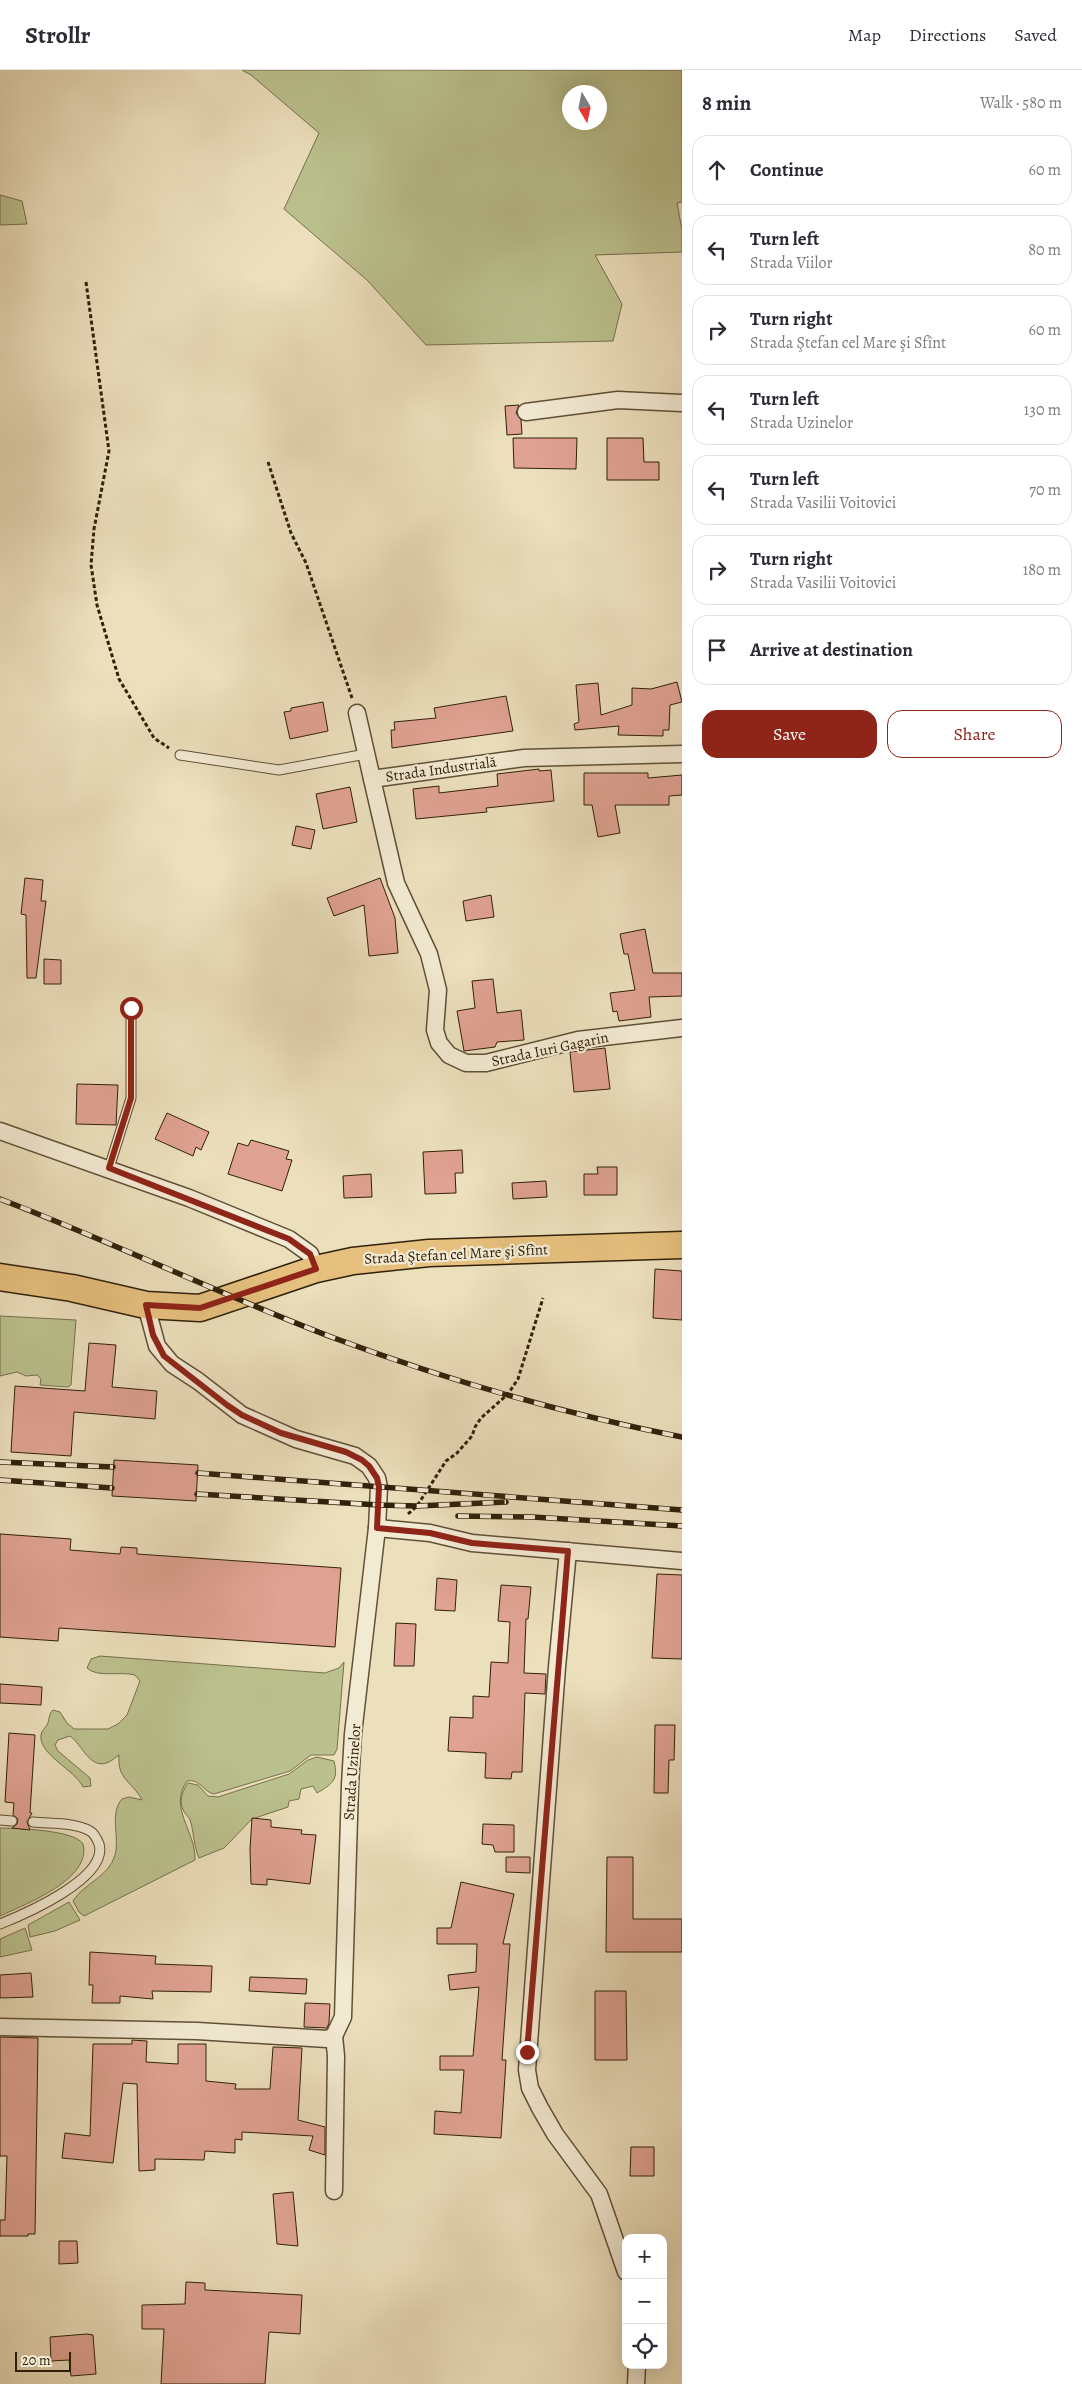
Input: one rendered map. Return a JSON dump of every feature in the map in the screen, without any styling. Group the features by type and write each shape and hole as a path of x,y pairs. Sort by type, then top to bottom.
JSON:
{"main road":[{"name":"Strada Ştefan cel Mare şi Sfînt","path":"0,1277 72,1288 146,1305 200,1308 316,1269 353,1261 429,1253 682,1245"}],"street":[{"path":"526,412 618,400 682,403"},
{"path":"357,713 372,779"},
{"name":"Strada Industrială","path":"449,1055 439,1043 436,1030 438,990 429,954 396,884 372,779 524,758 682,754"},
{"name":"Strada Iuri Gagarin","path":"449,1055 466,1064 486,1063 578,1040 682,1028"},
{"path":"0,1131 109,1168 289,1239 310,1254 316,1269"},
{"name":"Strada Uzinelor","path":"146,1305 153,1335 164,1356 227,1405 242,1415 281,1433 346,1452 362,1460 369,1466 377,1478 379,1487 377,1528 353,1734 348,1829 345,2006 340,2027 334,2036"},
{"path":"377,1528 430,1533 472,1543 682,1561"},
{"path":"568,1551 557,1667 527,2070 530,2088 555,2134 599,2194 622,2260"},
{"path":"0,2027 197,2031 328,2040 334,2036 336,2056 334,2191"},
{"path":"636,2384 637,2369"}],"lane":[{"path":"180,755 278,770 366,754"},
{"path":"109,1168 131,1098 131,1008"},
{"path":"0,1820 12,1821"},
{"path":"0,1924 58,1896 93,1870 98,1861 98,1841 90,1831 66,1825 33,1822"}],"path":[{"path":"86,282 109,451 94,529 91,565 97,605 119,679 154,738 180,755"},
{"path":"268,462 291,534 306,563 357,713"},
{"path":"399,1530 405,1518 417,1506 446,1461 457,1453 472,1436 481,1418 508,1394 518,1379 543,1298"}],"green space":[{"path":"242,70 682,70 682,202 677,203 682,230 682,252 595,255 622,304 613,341 426,345 367,280 284,209 319,133 251,75"},
{"path":"0,195 22,201 27,224 0,225"},
{"path":"0,1316 76,1320 71,1385 68,1387 40,1385 41,1379 37,1375 26,1376 17,1372 0,1376"},
{"path":"100,1656 325,1673 339,1668 344,1662 337,1749 334,1755 311,1755 290,1771 214,1794 195,1781 187,1781 180,1801 184,1820 192,1839 195,1860 84,1916 79,1912 73,1901 83,1889 102,1874 112,1863 116,1848 115,1819 118,1805 122,1799 129,1797 142,1800 120,1770 119,1755 109,1762 97,1763 91,1760 70,1736 58,1740 55,1745 58,1751 90,1778 91,1786 83,1787 73,1774 45,1749 41,1735 53,1710 60,1712 67,1723 74,1729 108,1729 118,1724 127,1715 140,1681 135,1675 103,1674 87,1668 91,1659"},
{"path":"317,1757 334,1761 335,1777 327,1787 317,1793 313,1786 301,1789 299,1799 289,1801 288,1807 252,1819 224,1848 199,1858 191,1821 181,1802 188,1783 198,1785 208,1796 218,1797 289,1774 308,1760"},
{"path":"0,1828 44,1831 78,1839 83,1844 83,1857 68,1879 55,1889 0,1916"},
{"path":"69,1902 80,1920 55,1931 30,1937 28,1925"},
{"path":"25,1928 32,1950 0,1957 0,1939"}],"building":[{"path":"519,405 516,413 521,420 522,434 507,435 505,406"},
{"path":"513,438 577,438 576,469 514,468"},
{"path":"607,438 643,438 644,462 659,462 659,480 607,480"},
{"path":"677,682 682,702 670,705 669,730 663,730 663,736 618,735 619,726 575,730 574,724 579,722 576,685 598,683 601,715 632,705 632,688 651,689"},
{"path":"506,696 513,731 392,748 391,730 395,730 394,722 436,718 434,708"},
{"path":"323,702 328,731 290,739 284,712 291,711 291,708"},
{"path":"539,769 539,771 551,770 554,801 486,808 487,812 416,819 413,789 439,786 439,793 498,786 497,774"},
{"path":"584,773 648,773 648,778 682,775 682,795 669,796 669,805 615,805 620,833 598,837 592,805 584,805"},
{"path":"350,787 357,822 323,829 316,794"},
{"path":"296,826 315,830 311,849 292,845"},
{"path":"25,878 43,880 41,901 46,901 36,978 27,978 26,915 21,914"},
{"path":"380,878 395,918 398,953 369,956 364,905 334,916 327,898"},
{"path":"491,895 494,917 466,921 463,901"},
{"path":"645,929 653,973 682,973 682,996 649,997 651,1017 619,1021 617,1011 613,1012 610,993 635,990 628,954 624,954 620,934"},
{"path":"44,959 61,960 61,984 44,984"},
{"path":"493,979 497,1013 521,1010 524,1040 497,1042 495,1047 464,1051 457,1011 475,1008 472,981"},
{"path":"605,1048 610,1089 574,1092 570,1052"},
{"path":"77,1084 118,1085 116,1125 76,1124"},
{"path":"167,1113 209,1132 201,1150 196,1147 193,1156 155,1139"},
{"path":"251,1140 289,1151 286,1159 292,1160 282,1191 228,1174 238,1143 248,1146"},
{"path":"462,1150 463,1173 455,1173 456,1193 425,1194 423,1152"},
{"path":"597,1167 617,1167 617,1195 584,1195 584,1174 598,1174"},
{"path":"371,1174 372,1197 344,1198 343,1176"},
{"path":"546,1181 547,1197 513,1199 512,1183"},
{"path":"655,1269 682,1271 682,1320 653,1318"},
{"path":"89,1343 116,1345 112,1387 157,1391 155,1419 74,1412 71,1456 11,1452 15,1386 85,1391"},
{"path":"114,1460 198,1465 196,1501 112,1496"},
{"path":"0,1534 71,1539 70,1550 120,1554 121,1547 137,1548 137,1554 341,1568 335,1647 59,1628 58,1641 0,1637"},
{"path":"657,1574 682,1575 682,1659 652,1658"},
{"path":"437,1578 457,1580 455,1611 435,1610"},
{"path":"501,1585 531,1587 528,1619 526,1619 524,1673 546,1674 545,1694 525,1693 522,1772 512,1772 511,1779 485,1778 486,1753 448,1751 450,1717 473,1718 473,1696 489,1697 491,1662 508,1663 510,1622 498,1621"},
{"path":"396,1623 416,1624 414,1666 394,1666"},
{"path":"0,1684 42,1687 41,1705 0,1703"},
{"path":"655,1725 675,1725 674,1760 669,1760 668,1793 654,1793"},
{"path":"9,1733 35,1735 30,1813 32,1813 27,1822 30,1830 12,1828 17,1824 18,1819 13,1815 14,1803 5,1802"},
{"path":"252,1818 271,1820 271,1827 302,1830 301,1834 316,1835 310,1884 267,1879 267,1885 251,1884 250,1849"},
{"path":"483,1824 514,1825 514,1852 495,1852 493,1845 482,1844"},
{"path":"506,1857 530,1857 530,1873 506,1872"},
{"path":"607,1857 633,1857 633,1919 682,1919 682,1952 606,1952"},
{"path":"461,1882 514,1894 503,1944 510,1944 502,2060 506,2060 501,2138 434,2134 435,2111 461,2113 464,2070 440,2070 440,2056 473,2056 479,1987 450,1990 448,1975 476,1972 477,1944 437,1944 437,1928 451,1928"},
{"path":"90,1952 156,1956 155,1964 212,1966 211,1992 152,1991 153,1999 120,1996 120,2003 92,2003 93,1985 89,1985"},
{"path":"31,1973 33,1997 0,1998 0,1975"},
{"path":"250,1977 307,1979 306,1994 249,1991"},
{"path":"595,1991 626,1991 627,2060 595,2060"},
{"path":"305,2003 330,2004 327,2028 304,2027"},
{"path":"0,2037 38,2038 35,2234 28,2234 28,2236 0,2236 0,2220 5,2220 7,2156 0,2156"},
{"path":"132,2040 147,2041 146,2062 178,2064 178,2044 206,2044 206,2081 236,2084 235,2089 270,2089 273,2047 302,2048 298,2120 325,2127 325,2155 309,2150 313,2136 242,2132 242,2140 235,2139 235,2153 205,2151 204,2160 155,2159 155,2170 139,2171 137,2084 123,2083 113,2163 62,2158 65,2133 90,2136 93,2044 132,2044"},
{"path":"631,2147 654,2147 654,2176 630,2176"},
{"path":"293,2192 298,2246 277,2244 273,2194"},
{"path":"59,2241 77,2241 78,2263 59,2264"},
{"path":"186,2282 205,2283 205,2290 302,2295 300,2334 269,2332 265,2384 161,2384 164,2329 142,2329 142,2305 185,2304"},
{"path":"93,2335 96,2374 71,2376 69,2360 51,2361 50,2337"}],"railway":[{"path":"0,1199 334,1338 419,1368 550,1407 682,1437"},
{"path":"0,1462 113,1467"},
{"path":"198,1473 682,1510"},
{"path":"0,1480 112,1488"},
{"path":"197,1494 417,1506 506,1502"},
{"path":"458,1516 532,1517 682,1526"}],"route":[{"path":"131,1008 131,1098 109,1168 289,1239 310,1254 316,1269 200,1308 146,1305 153,1335 157,1346 164,1356 172,1364 198,1381 242,1415 296,1439 346,1452 362,1460 374,1472 379,1487 377,1528 411,1530 472,1543 568,1551 557,1667 527,2052"}]}
